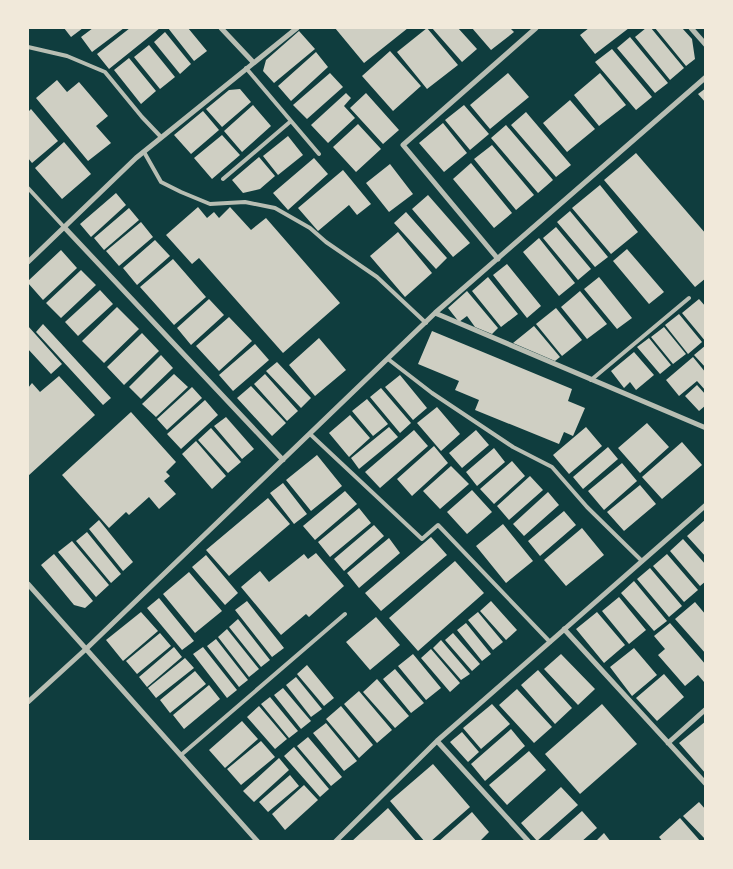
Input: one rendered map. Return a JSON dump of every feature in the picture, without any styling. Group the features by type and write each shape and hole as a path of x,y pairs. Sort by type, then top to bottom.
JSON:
{"street":[{"path":"221,28 253,62"},
{"path":"28,262 136,158 297,28"},
{"path":"498,259 403,145 536,28"},
{"path":"691,28 706,45"},
{"path":"28,702 435,314 706,77"},
{"path":"64,227 283,460"},
{"path":"435,314 706,428"},
{"path":"335,842 437,741 706,505"},
{"path":"28,584 258,842"},
{"path":"564,629 706,784"},
{"path":"668,743 706,708"},
{"path":"437,741 529,842"}],"lane":[{"path":"28,48 67,56 105,72 161,137"},
{"path":"246,68 319,154"},
{"path":"223,179 291,121"},
{"path":"144,152 161,182 181,192 210,204 245,202 275,208 310,228 326,242 377,278 426,323"},
{"path":"28,188 64,227"},
{"path":"592,380 689,298"},
{"path":"388,359 432,393 498,437 552,467 586,507 642,560"},
{"path":"310,434 422,539 438,525 550,642"},
{"path":"182,755 345,614"}],"building":[{"path":"64,28 83,28 71,37"},
{"path":"93,28 124,28 92,52 81,37"},
{"path":"130,28 160,28 109,69 97,54"},
{"path":"168,28 188,28 207,51 194,61"},
{"path":"335,28 408,28 364,63"},
{"path":"427,28 458,65 427,89 397,52"},
{"path":"432,28 458,28 477,49 462,62"},
{"path":"472,28 510,28 514,32 491,50"},
{"path":"589,28 629,28 595,54 580,35"},
{"path":"646,28 651,28 684,68 670,80 635,37"},
{"path":"655,28 682,28 692,39 695,59 686,66"},
{"path":"299,31 315,49 274,83 263,71 266,60"},
{"path":"165,32 191,64 180,74 154,42"},
{"path":"630,37 668,83 655,93 617,48"},
{"path":"149,45 175,77 160,89 134,57"},
{"path":"612,49 652,97 636,110 595,62"},
{"path":"390,51 421,86 393,111 362,76"},
{"path":"316,52 328,67 291,101 278,86"},
{"path":"129,58 156,91 141,104 114,70"},
{"path":"330,73 343,87 307,119 293,105"},
{"path":"508,73 529,97 490,129 470,105"},
{"path":"600,73 626,105 599,126 574,95"},
{"path":"57,80 67,92 79,82 108,116 96,126 111,143 88,161 36,98"},
{"path":"706,88 706,103 698,94"},
{"path":"240,89 251,102 222,127 206,109 229,90"},
{"path":"346,93 351,98 344,106 355,118 328,143 311,125"},
{"path":"366,93 399,130 383,144 350,108"},
{"path":"570,100 595,129 567,152 543,123"},
{"path":"253,105 271,126 242,152 224,131"},
{"path":"464,105 489,134 470,150 445,120"},
{"path":"31,109 58,141 32,163 28,158 28,112"},
{"path":"203,111 219,130 191,154 174,135"},
{"path":"526,112 571,165 556,177 511,125"},
{"path":"443,123 467,153 444,172 419,143"},
{"path":"358,124 381,149 356,172 333,147"},
{"path":"506,125 553,180 538,193 491,138"},
{"path":"222,135 240,155 212,179 194,158"},
{"path":"288,136 303,155 278,175 263,156"},
{"path":"64,142 91,174 62,199 35,168"},
{"path":"492,145 534,195 516,210 474,159"},
{"path":"636,153 706,234 706,278 695,287 604,180"},
{"path":"259,157 275,176 260,189 243,193 232,180"},
{"path":"314,158 328,174 288,210 273,193"},
{"path":"471,163 512,213 494,228 453,179"},
{"path":"390,164 413,194 389,212 366,183"},
{"path":"343,170 371,204 357,215 349,205 318,231 298,208"},
{"path":"600,185 638,232 611,254 572,208"},
{"path":"116,193 126,205 91,237 80,224"},
{"path":"428,195 470,243 453,257 412,209"},
{"path":"198,207 207,218 214,212 219,218 230,207 251,230 266,218 340,303 283,353 199,258 192,264 166,235"},
{"path":"129,208 139,220 104,250 94,238"},
{"path":"570,211 608,257 595,267 557,222"},
{"path":"406,212 447,258 436,269 394,223"},
{"path":"141,222 153,237 119,266 106,251"},
{"path":"556,227 591,269 578,280 543,238"},
{"path":"398,232 432,273 405,297 370,256"},
{"path":"539,238 575,283 559,296 523,252"},
{"path":"155,240 170,256 137,285 123,268"},
{"path":"627,249 664,292 649,304 613,261"},
{"path":"61,250 77,268 43,300 28,281"},
{"path":"173,259 206,297 174,325 140,287"},
{"path":"507,264 541,306 527,318 493,275"},
{"path":"81,270 96,285 61,318 46,303"},
{"path":"488,277 518,314 501,327 472,291"},
{"path":"599,277 632,318 617,329 584,289"},
{"path":"100,290 113,304 78,336 65,322"},
{"path":"467,291 498,328 492,334 475,327 467,316 459,322 448,308"},
{"path":"580,291 607,324 587,339 561,307"},
{"path":"209,299 224,315 191,345 177,328"},
{"path":"699,299 706,307 706,342 682,313"},
{"path":"117,307 139,329 104,363 82,341"},
{"path":"556,308 582,340 562,356 536,324"},
{"path":"679,314 702,342 688,354 665,325"},
{"path":"229,317 252,341 219,371 196,346"},
{"path":"43,324 111,398 103,405 36,332"},
{"path":"28,326 62,364 51,374 28,349"},
{"path":"534,326 560,357 555,361 513,343"},
{"path":"664,327 686,354 673,364 651,337"},
{"path":"432,331 572,389 568,401 585,408 573,436 564,432 559,444 475,410 479,400 455,390 459,381 418,364"},
{"path":"142,333 159,351 124,385 107,367"},
{"path":"319,338 346,370 315,396 289,365"},
{"path":"649,338 671,365 660,374 637,347"},
{"path":"255,344 269,360 233,391 219,375"},
{"path":"706,345 706,368 694,355"},
{"path":"634,352 654,375 636,390 630,382 624,388 611,371"},
{"path":"161,355 173,368 141,399 129,387"},
{"path":"693,357 706,373 706,391 697,381 679,396 666,380"},
{"path":"277,362 311,398 301,408 266,371"},
{"path":"174,374 188,387 156,417 142,404"},
{"path":"265,374 298,411 287,421 254,384"},
{"path":"400,375 427,408 413,420 385,387"},
{"path":"59,376 95,415 28,476 28,388 32,383 40,392"},
{"path":"697,385 706,395 706,405 699,411 685,396"},
{"path":"251,386 286,423 272,436 237,398"},
{"path":"192,387 202,398 167,430 157,419"},
{"path":"381,388 411,423 400,433 370,397"},
{"path":"367,399 388,424 373,436 352,411"},
{"path":"205,400 218,415 181,449 167,434"},
{"path":"437,407 460,434 441,451 417,423"},
{"path":"131,412 176,462 166,472 170,476 164,481 176,494 159,509 149,497 129,515 126,512 109,528 62,475"},
{"path":"350,415 370,438 349,457 329,433"},
{"path":"226,417 254,449 242,459 214,426"},
{"path":"647,423 669,447 640,473 618,448"},
{"path":"389,427 398,437 359,469 351,458"},
{"path":"586,427 602,446 569,474 553,455"},
{"path":"211,428 241,462 228,473 198,440"},
{"path":"414,430 428,446 380,488 365,472"},
{"path":"476,430 489,445 462,468 449,453"},
{"path":"196,441 226,476 212,489 182,454"},
{"path":"682,442 702,465 662,499 642,477"},
{"path":"434,446 448,463 412,496 397,479"},
{"path":"608,447 618,459 583,489 573,477"},
{"path":"494,448 505,462 477,486 466,472"},
{"path":"317,455 342,486 311,511 286,480"},
{"path":"512,461 525,476 494,504 480,489"},
{"path":"622,463 637,481 604,510 588,491"},
{"path":"451,466 469,484 440,509 423,491"},
{"path":"530,476 543,490 509,520 497,506"},
{"path":"283,483 307,514 294,524 270,493"},
{"path":"640,485 656,504 624,531 607,512"},
{"path":"472,490 492,512 467,534 447,512"},
{"path":"345,491 357,504 315,540 303,526"},
{"path":"548,492 559,505 524,536 513,524"},
{"path":"268,498 290,524 229,576 206,550"},
{"path":"359,508 371,523 330,557 318,542"},
{"path":"564,511 576,525 540,556 528,541"},
{"path":"706,519 706,557 687,536"},
{"path":"99,520 133,562 123,571 89,529"},
{"path":"503,524 533,561 506,583 476,546"},
{"path":"374,525 384,536 344,571 334,559"},
{"path":"582,528 604,555 566,586 544,560"},
{"path":"87,532 121,574 111,583 76,541"},
{"path":"431,537 447,555 381,611 365,593"},
{"path":"389,538 400,553 359,588 347,573"},
{"path":"683,539 706,565 706,581 700,586 670,551"},
{"path":"72,541 109,585 96,597 58,552"},
{"path":"316,553 344,586 309,617 306,614 281,635 241,587 260,571 269,582 304,554 308,559"},
{"path":"54,554 93,601 85,608 74,605 41,565"},
{"path":"667,554 698,590 684,602 653,566"},
{"path":"206,555 238,593 225,605 192,567"},
{"path":"455,561 484,593 418,651 389,618"},
{"path":"650,568 682,606 669,617 637,579"},
{"path":"189,572 222,611 195,633 163,594"},
{"path":"634,581 667,621 654,631 621,593"},
{"path":"619,597 646,630 629,644 602,611"},
{"path":"159,598 194,641 182,650 147,608"},
{"path":"247,601 284,648 272,657 235,610"},
{"path":"491,601 517,630 506,640 480,611"},
{"path":"695,602 706,615 706,654 675,619"},
{"path":"141,612 158,631 123,661 106,640"},
{"path":"478,612 503,642 493,650 468,620"},
{"path":"597,612 625,645 604,663 576,629"},
{"path":"376,617 400,645 370,670 346,642"},
{"path":"238,619 270,660 261,667 229,627"},
{"path":"466,623 491,654 482,661 457,630"},
{"path":"670,623 706,665 706,680 704,682 698,675 685,686 658,655 665,649 654,636"},
{"path":"227,629 259,669 249,677 218,637"},
{"path":"160,633 171,646 137,674 126,661"},
{"path":"453,633 480,664 472,671 445,640"},
{"path":"216,639 248,680 239,687 207,646"},
{"path":"441,640 470,674 461,680 433,648"},
{"path":"174,647 182,657 147,687 139,677"},
{"path":"203,647 237,690 227,698 193,654"},
{"path":"634,648 657,675 632,696 610,667"},
{"path":"431,649 460,683 450,692 421,658"},
{"path":"413,654 441,688 426,700 398,666"},
{"path":"561,654 595,689 578,705 544,669"},
{"path":"185,658 194,668 156,698 148,688"},
{"path":"307,665 334,698 324,706 297,674"},
{"path":"395,669 424,703 411,713 383,679"},
{"path":"538,670 572,708 555,724 521,685"},
{"path":"195,671 206,684 170,713 160,700"},
{"path":"664,674 684,697 657,721 636,698"},
{"path":"296,677 322,709 311,717 286,685"},
{"path":"377,679 409,716 395,728 363,692"},
{"path":"209,685 220,699 184,729 173,715"},
{"path":"283,688 311,721 301,729 274,695"},
{"path":"517,689 552,727 534,743 499,705"},
{"path":"359,691 392,730 377,743 344,704"},
{"path":"270,697 298,731 289,738 261,704"},
{"path":"492,704 510,724 481,749 463,728"},
{"path":"602,704 637,744 580,794 545,754"},
{"path":"259,706 287,739 275,749 247,717"},
{"path":"341,706 373,745 359,758 326,719"},
{"path":"242,721 258,739 225,768 209,750"},
{"path":"706,721 706,774 679,743"},
{"path":"326,723 357,761 344,771 313,733"},
{"path":"511,729 525,746 485,781 471,764"},
{"path":"462,732 479,752 468,762 450,742"},
{"path":"308,737 342,777 331,786 297,746"},
{"path":"261,741 275,757 241,785 227,769"},
{"path":"294,747 329,789 320,797 284,756"},
{"path":"529,751 546,770 507,805 489,785"},
{"path":"279,758 289,770 254,802 243,791"},
{"path":"433,764 470,807 430,842 425,842 390,801"},
{"path":"290,775 299,786 268,812 259,802"},
{"path":"304,785 318,800 285,830 272,814"},
{"path":"561,787 578,805 537,841 521,823"},
{"path":"699,802 706,810 706,840 683,816"},
{"path":"388,808 417,842 351,842"},
{"path":"582,811 597,828 581,842 547,842"},
{"path":"472,812 489,832 479,842 438,842"},
{"path":"680,818 701,842 663,842 659,837"},
{"path":"604,833 611,842 595,842"}]}
